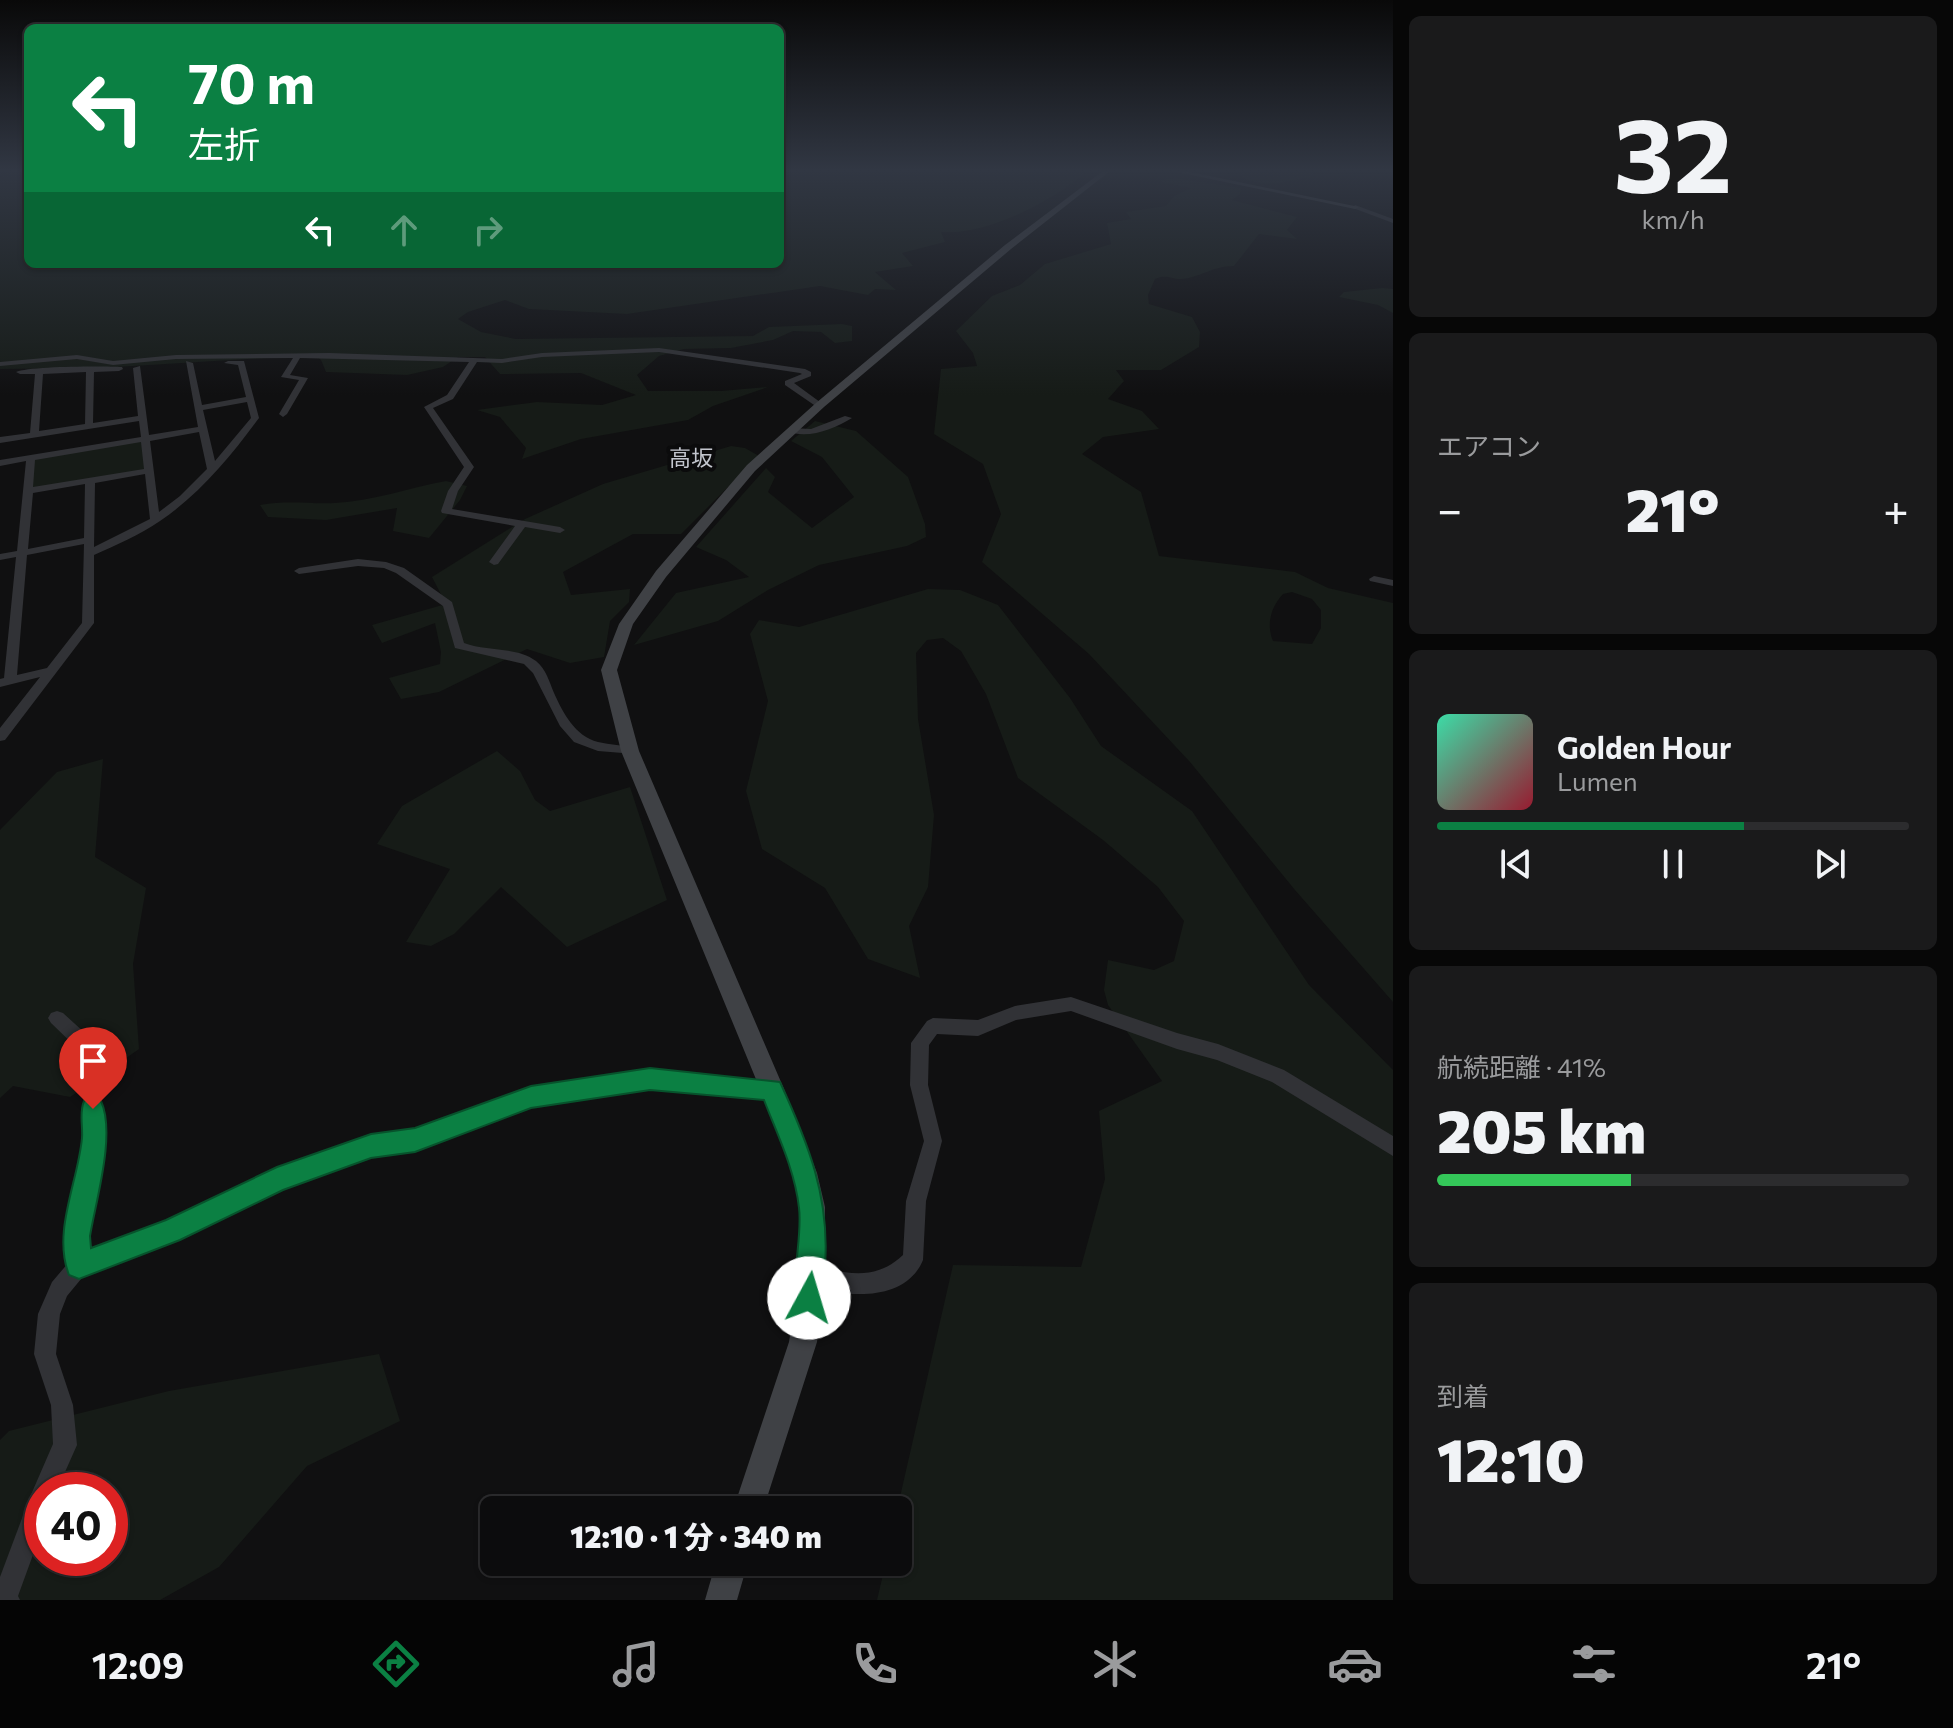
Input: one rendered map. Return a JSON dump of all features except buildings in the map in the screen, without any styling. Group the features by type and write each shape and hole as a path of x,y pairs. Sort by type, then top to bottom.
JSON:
{"street":[{"path":"753,1496 803,1342 812,1276 812,1207 805,1173 772,1089 630,751 609,670 626,624 661,574 741,480 818,406 1009,246"},
{"path":"0,364 77,357 113,363 176,357 329,355 474,361 659,350 702,354 808,374 788,383 818,406 848,418 812,432 791,431"},
{"path":"283,414 304,378 285,377 297,357"},
{"path":"474,361 450,397 428,407 469,467 453,491 446,511 560,530"},
{"path":"189,363 212,470"},
{"path":"0,373 90,372 189,363 241,363 255,418 212,470 155,520 89,554"},
{"path":"137,368 155,520"},
{"path":"34,435 39,371"},
{"path":"89,425 90,372"},
{"path":"198,408 249,399"},
{"path":"0,440 142,418"},
{"path":"0,463 203,429"},
{"path":"31,458 5,682 50,671"},
{"path":"27,491 147,471"},
{"path":"0,737 88,623 90,480"},
{"path":"494,562 521,525"},
{"path":"0,557 89,540"},
{"path":"299,571 366,561 384,563 413,578 428,594 448,604 459,645 473,653 519,655 535,667 568,732 592,746 630,751"},
{"path":"1374,579 1393,583"},
{"path":"812,1276 863,1286 890,1280 913,1260 916,1201 933,1141 919,1085 920,1043 933,1026 978,1028 1015,1013 1071,1004 1218,1052 1278,1076 1393,1147"},
{"path":"57,1018 91,1050 94,1139 77,1236 79,1265"},
{"path":"53,1472 65,1445 62,1405 45,1354 49,1314 59,1289 79,1265 171,1231 277,1180 371,1146 415,1140 446,1130 531,1097 650,1079 772,1089"},
{"path":"7,1600 5,1597 24,1546"},
{"path":"721,1600 728,1576"}],"shaded area":[{"path":"0,246 24,246 24,268 784,268 784,246 931,246 902,253 913,266 875,272 896,290 875,289 868,295 820,286 627,314 529,309 505,300 468,312 458,319 481,332 516,339 753,336 769,327 852,326 852,341 835,343 821,332 793,331 773,340 731,348 684,349 659,356 637,375 648,391 721,391 768,387 713,406 688,420 581,439 522,459 526,448 500,417 477,410 537,402 602,405 636,395 581,373 500,374 485,357 458,357 443,367 407,375 326,372 315,355 100,368 0,369"},
{"path":"1106,246 1250,246 1234,266 1188,278 1155,279 1148,295 1149,304 1192,317 1200,332 1199,347 1161,370 1116,370 1124,381 1108,399 1142,411 1159,429 1103,437 1082,454 1141,492 1159,556 1295,572 1328,588 1393,603 1393,1002 1295,890 1190,762 1089,654 982,562 1001,514 983,464 934,434 941,369 977,366 973,353 956,331 992,296 1020,285 1045,264","holes":["1292,592 1312,599 1321,610 1321,628 1312,644 1273,641 1271,616 1283,594"]},
{"path":"1393,289 1393,313 1378,305 1339,297 1344,292"},
{"path":"815,421 856,431 908,477 925,524 926,537 907,546 819,565 768,590 718,621 634,645 676,593 749,577 726,560 696,547 766,468 775,477 768,492 812,528 854,497 822,457 791,441"},
{"path":"145,439 147,471 27,491 31,458"},
{"path":"731,446 745,448 759,456 681,534 633,534 563,572 571,595 630,589 629,602 610,621 604,657 570,663 527,649 439,692 401,699 389,678 440,664 441,652 435,623 382,643 372,625 446,604 432,577 525,519 603,484"},
{"path":"446,481 467,486 460,500 429,538 393,531 397,508 326,520 268,517 260,505 349,502"},
{"path":"928,589 960,590 998,605 1070,698 1101,746 1192,811 1309,985 1393,1070 1393,1600 877,1600 883,1576 912,1576 912,1496 900,1496 953,1265 1081,1267 1105,1179 1099,1111 1162,1081 1108,1005 1104,990 1108,960 1154,970 1174,961 1184,921 1158,887 1103,840 1018,778 986,694 961,651 943,638 927,640 916,653 918,719 934,815 928,887 909,926 920,978 868,959 825,888 762,849 746,791 768,701 750,634 759,620 799,627"},
{"path":"497,751 520,771 535,800 550,811 630,787 667,900 567,947 501,887 454,934 431,946 406,942 450,869 377,844 402,806"},
{"path":"103,759 95,857 146,888 133,964 139,1049 70,1097 13,1086 0,1098 0,830 57,772"},
{"path":"379,1354 400,1421 307,1466 219,1567 160,1600 0,1600 0,1440 9,1431 169,1391"}],"district":[{"name":"高坂","path":"691,457"}],"route":[{"path":"93,1109 94,1139 77,1236 79,1265 171,1231 277,1180 371,1146 415,1140 461,1125 531,1097 650,1079 772,1089 805,1173 812,1207 814,1239 809,1298"}]}
